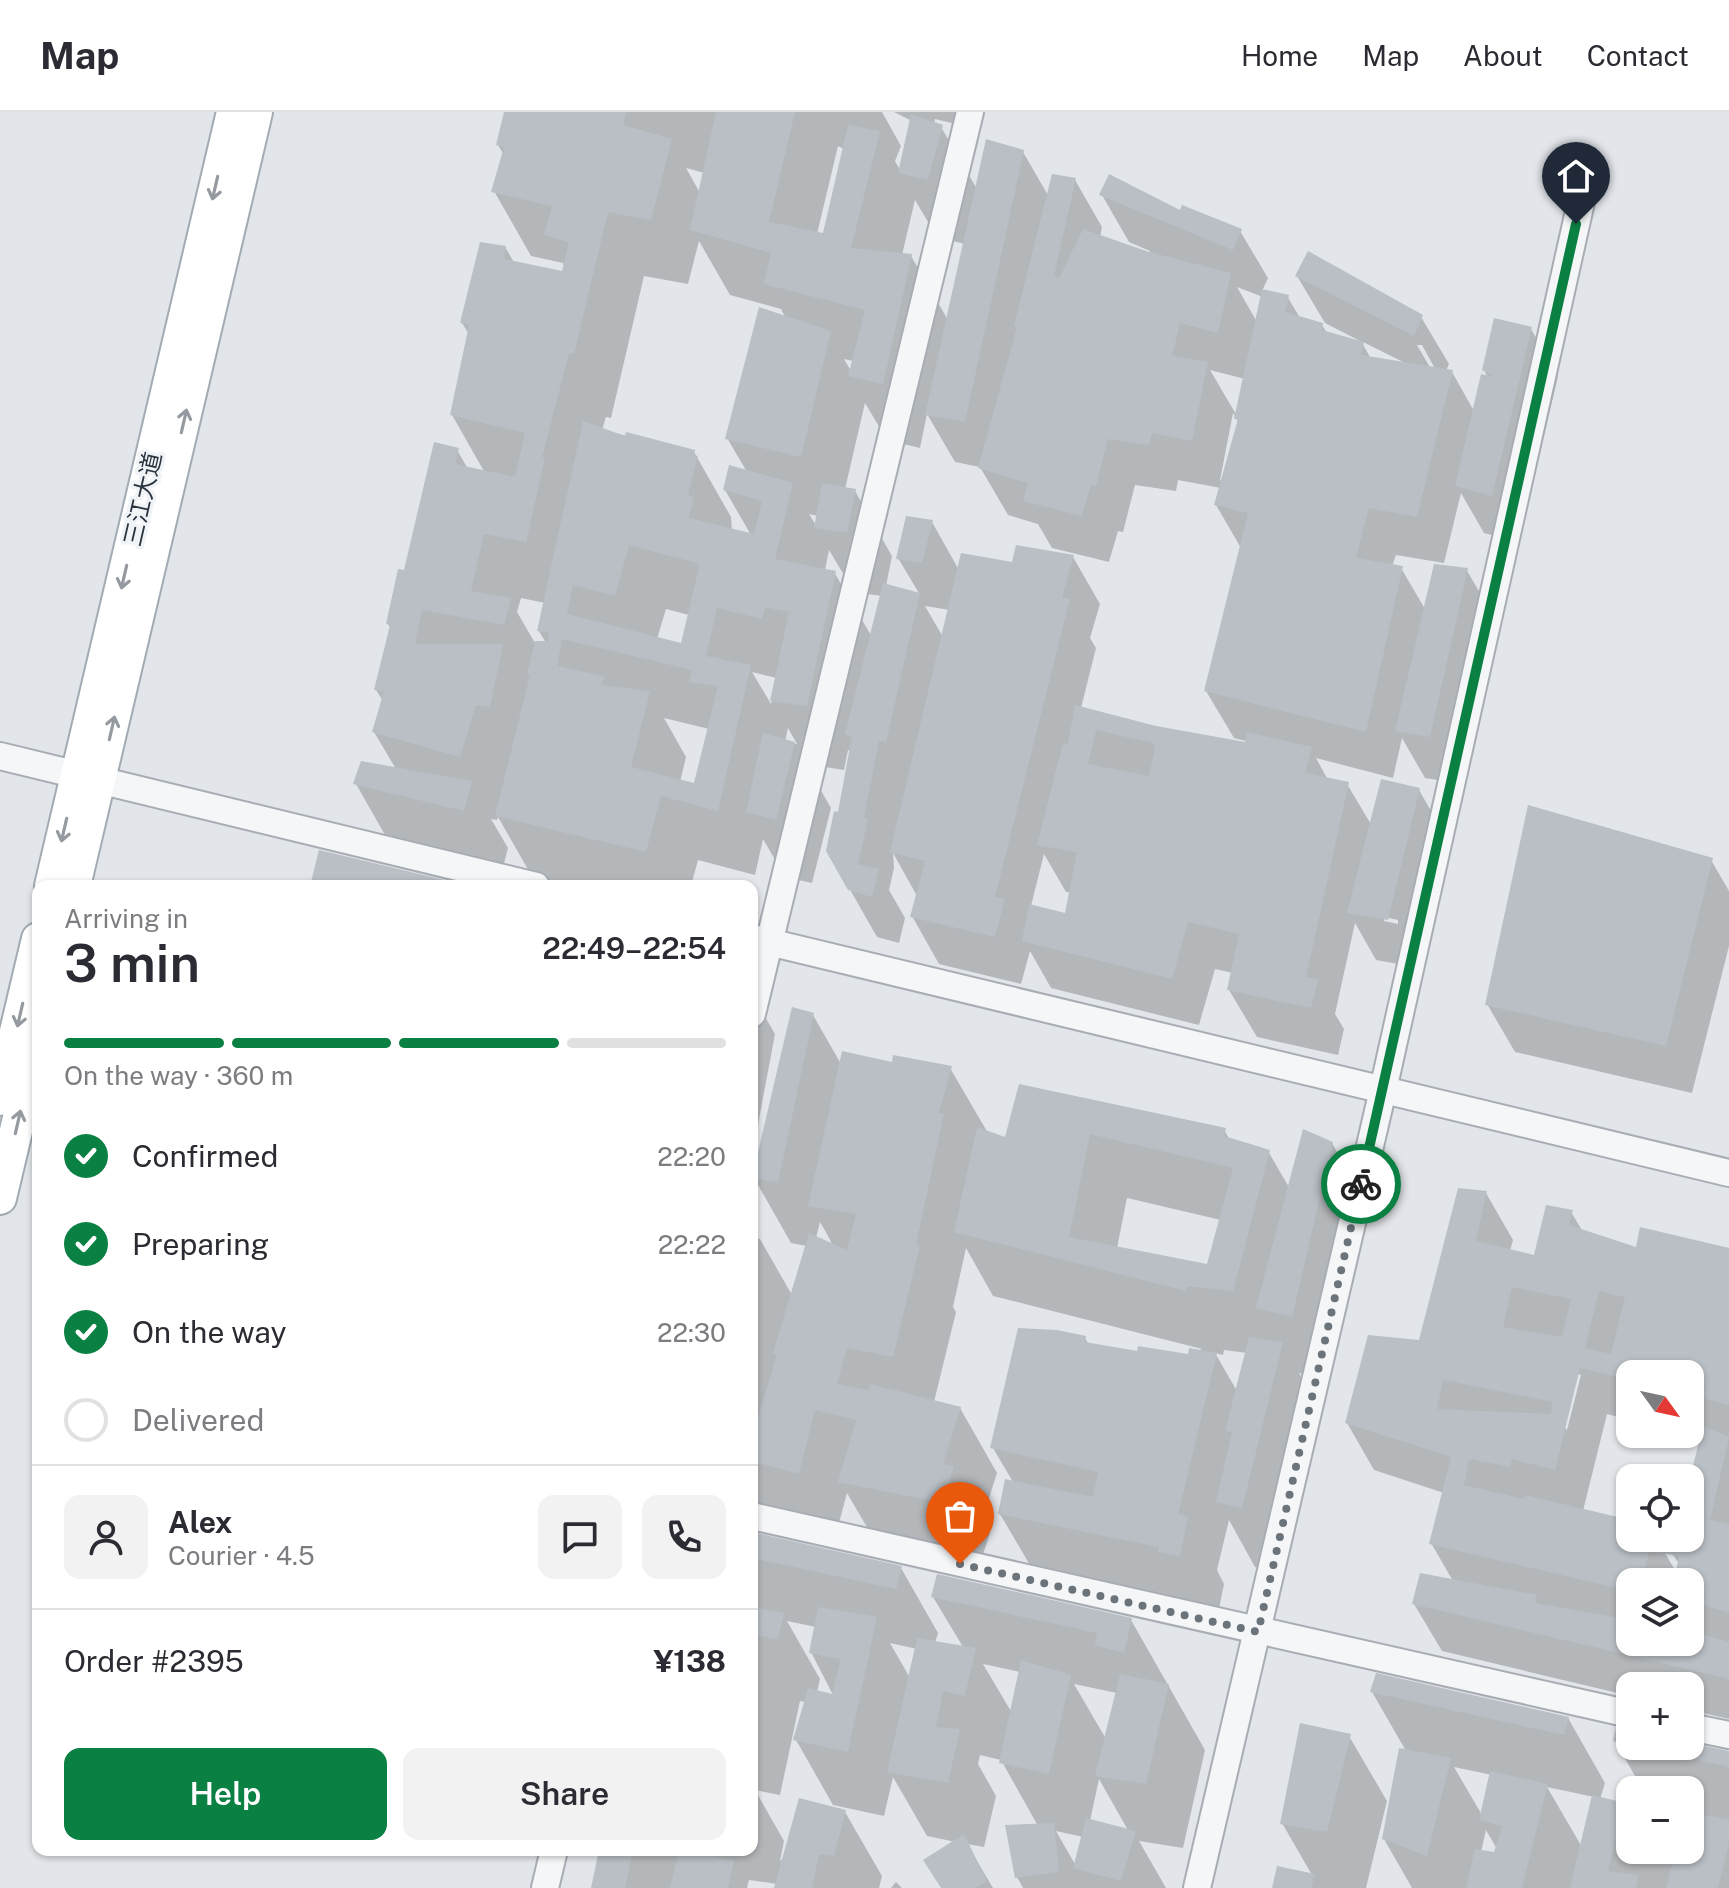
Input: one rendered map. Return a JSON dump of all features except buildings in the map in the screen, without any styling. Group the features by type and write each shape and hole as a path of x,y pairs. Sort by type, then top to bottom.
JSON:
{"main road":[{"name":"三江大道","path":"75,880 88,777 233,112"},
{"name":"三江大道","path":"53,880 88,777 256,112"},
{"path":"0,1099 32,964"},
{"path":"0,1198 32,1063"}],"street":[{"path":"970,112 760,940 1729,1173"},
{"path":"1197,1888 1383,1090 1583,193"},
{"path":"0,756 511,880"},
{"path":"758,1517 1616,1711"},
{"path":"1704,1730 1729,1735"},
{"path":"545,1888 553,1856"}],"way so far":[{"path":"960,1564 1258,1632 1361,1184"}],"route":[{"path":"1361,1184 1576,224"}]}
